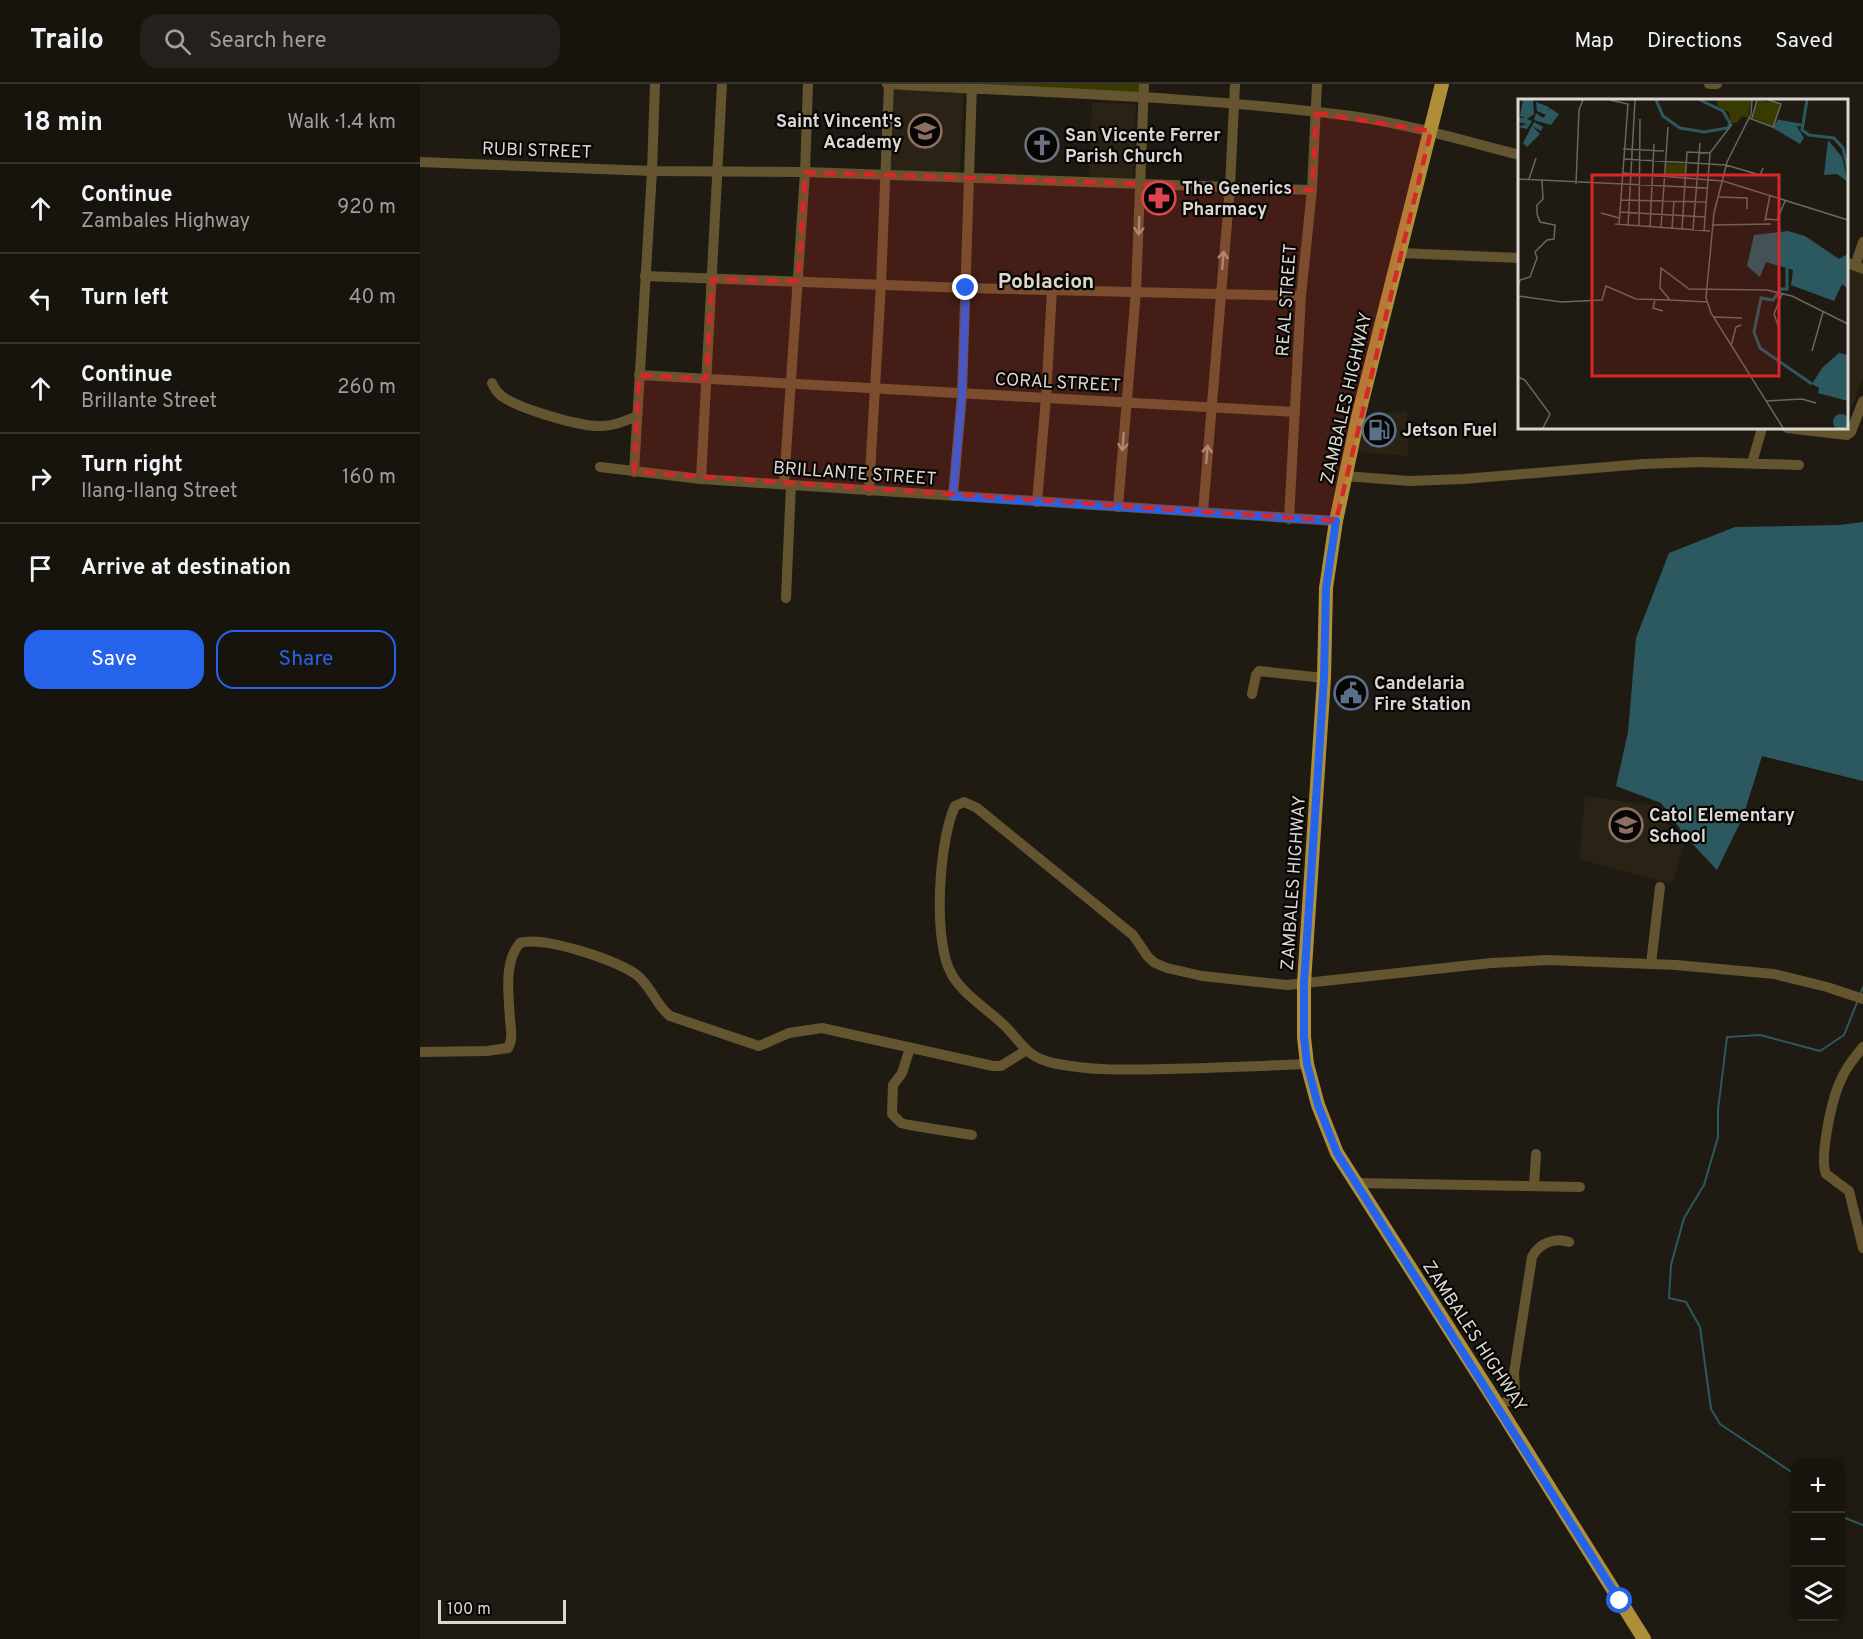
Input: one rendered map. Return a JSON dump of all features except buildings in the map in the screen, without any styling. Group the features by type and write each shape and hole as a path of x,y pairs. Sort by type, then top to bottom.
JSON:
{"main road":[{"name":"ZAMBALES HIGHWAY","path":"1442,84 1366,382 1336,521 1326,588 1324,678 1304,983 1304,1037 1307,1064 1327,1130 1337,1153 1644,1639"}],"street":[{"path":"633,472 656,84"},
{"path":"701,479 722,84"},
{"path":"786,598 791,383 805,172 808,84"},
{"path":"868,490 881,284 889,84 972,86 1143,98 1358,117 1431,131 1518,155"},
{"path":"1118,507 1136,291 1144,84"},
{"path":"1203,512 1230,187 1235,84"},
{"name":"REAL STREET","path":"1289,519 1301,296 1312,190 1317,84"},
{"path":"1709,84 1717,84"},
{"path":"953,496 962,394 972,86"},
{"name":"RUBI STREET","path":"420,162 652,171 805,172 1312,190"},
{"path":"1855,266 1863,242"},
{"path":"1400,253 1518,258"},
{"path":"645,276 966,288 1301,296"},
{"path":"1037,502 1052,289"},
{"name":"CORAL STREET","path":"639,375 1295,412"},
{"path":"492,383 497,392 512,403 550,416 591,426 608,426 637,416"},
{"path":"1796,429 1847,435 1851,432 1863,401"},
{"path":"1752,463 1762,429"},
{"path":"1345,476 1409,481 1464,479 1643,464 1799,465"},
{"name":"BRILLANTE STREET","path":"600,467 701,479 1336,521"},
{"path":"1252,694 1259,671 1324,678"},
{"path":"1307,1064 1249,1065 1219,1069 1107,1070 1041,1060 1025,1051 1002,1024 958,984 945,958 941,935 940,884 945,844 955,806 961,801 977,808 1133,935 1155,963 1202,976 1287,985 1491,963 1537,961 1652,964 1774,974 1813,982 1858,997"},
{"path":"1652,964 1660,887"},
{"path":"420,1052 487,1051 508,1048 511,1036 508,995 512,957 515,948 526,940 559,945 623,966 647,985 661,1009 670,1016 750,1044 759,1046 789,1033 822,1028 993,1066 1001,1066 1025,1051"},
{"path":"1863,1047 1839,1082 1823,1157 1826,1174 1850,1191 1863,1248"},
{"path":"910,1048 902,1073 893,1085 891,1109 894,1118 909,1125 972,1136"},
{"path":"1534,1186 1536,1154"},
{"path":"1356,1183 1580,1187"},
{"path":"1497,1404 1510,1401 1514,1395 1514,1373 1532,1257 1538,1248 1550,1241 1561,1239 1569,1242"}],"highlighted area":[{"path":"1316,113 1431,131 1336,521 634,472 639,375 706,379 712,279 798,281 805,172 1312,190"}],"shaded area":[{"path":"980,84 1140,84 1140,93"},
{"name":"Saint Vincent's Academy","path":"890,88 964,92 960,175 886,171"},
{"path":"1092,102 1136,104 1133,179 1089,177"},
{"path":"1848,267 1863,274 1863,378 1848,416"},
{"path":"1407,411 1408,456 1357,452 1366,416"},
{"name":"Catol Elementary School","path":"1585,796 1656,806 1684,845 1672,884 1579,859"}],"water":[{"path":"1863,522 1863,781 1762,756 1743,817 1717,870 1686,837 1661,803 1616,786 1628,732 1636,638 1669,553 1735,527 1839,525"}],"waterway":[{"path":"1860,995 1863,987"},
{"path":"1791,1472 1720,1424 1711,1409 1700,1327 1686,1302 1669,1298 1671,1265 1684,1218 1704,1185 1718,1137 1718,1110 1727,1037 1760,1035 1820,1051 1844,1035 1858,1000"},
{"path":"1845,1518 1863,1525"}],"place":[{"name":"Saint Vincent's Academy","path":"925,131"},
{"name":"San Vicente Ferrer Parish Church","path":"1042,145"},
{"name":"The Generics Pharmacy","path":"1159,198"},
{"name":"Jetson Fuel","path":"1379,430"},
{"name":"Candelaria Fire Station","path":"1351,693"},
{"name":"Catol Elementary School","path":"1626,825"}],"district":[{"name":"Poblacion","path":"1046,281"}],"route":[{"path":"966,288 962,394 953,496 1336,521 1326,588 1324,678 1304,983 1304,1037 1307,1064 1318,1105 1337,1153 1620,1601"}]}
